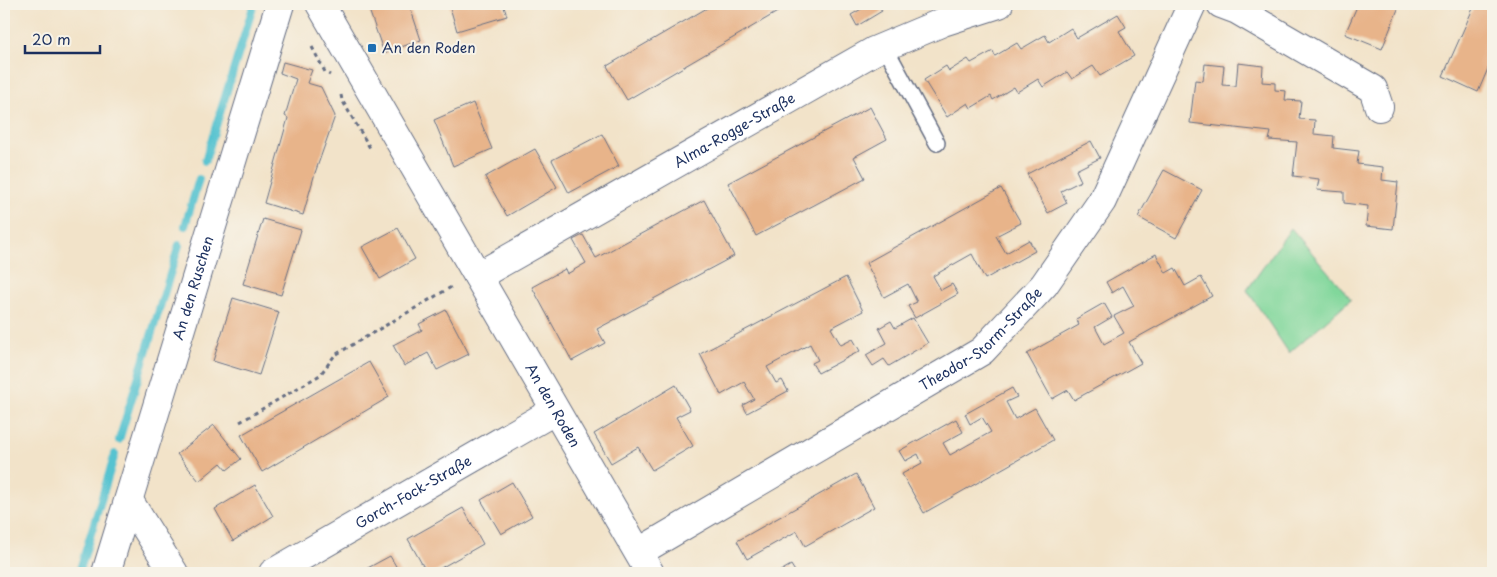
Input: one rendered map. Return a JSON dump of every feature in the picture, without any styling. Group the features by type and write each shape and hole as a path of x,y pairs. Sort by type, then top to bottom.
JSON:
{"street":[{"name":"An den Ruschen","path":"106,573 280,4"},
{"name":"An den Roden","path":"320,4 554,411 647,568"},
{"name":"Alma-Rogge-Straße","path":"478,276 885,47 943,22 999,4"},
{"name":"Theodor-Storm-Straße","path":"647,568 982,351 1044,285 1102,201 1192,4"},
{"path":"1221,4 1238,10 1373,89 1379,107"},
{"name":"Gorch-Fock-Straße","path":"272,573 554,411"},
{"path":"129,501 174,573"}],"lane":[{"path":"885,47 937,143"}],"path":[{"path":"240,422 320,375 334,355 452,286 478,276"}],"green space":[{"path":"1291,228 1351,299 1289,353 1247,290"}],"building":[{"path":"367,4 409,4 421,40 384,53"},
{"path":"449,4 503,4 507,16 457,31"},
{"path":"714,4 791,4 627,100 607,66"},
{"path":"860,4 878,4 882,11 857,26 851,15 863,8"},
{"path":"1358,4 1400,4 1382,49 1345,34"},
{"path":"1475,4 1493,4 1493,57 1478,92 1443,76"},
{"path":"1118,14 1126,27 1119,31 1134,56 1100,76 1093,66 1072,79 1067,72 1043,87 1038,79 1017,92 1014,87 993,100 991,96 971,108 968,103 947,117 924,80 946,66 949,71 968,59 971,63 993,51 995,56 1017,43 1021,49 1045,35 1049,42 1071,28 1077,38"},
{"path":"283,62 312,70 307,83 321,87 335,116 303,215 264,203 288,118 285,116 296,79 280,73"},
{"path":"1238,63 1263,66 1262,82 1275,83 1275,90 1286,91 1285,100 1301,101 1299,119 1315,120 1314,134 1334,136 1333,148 1359,151 1357,164 1383,167 1382,180 1398,182 1393,229 1366,226 1368,206 1344,203 1344,192 1317,190 1319,179 1293,176 1297,142 1269,140 1271,132 1190,123 1195,80 1203,81 1205,64 1224,66 1222,85 1236,86"},
{"path":"473,103 492,149 453,166 434,120"},
{"path":"870,107 887,139 854,157 865,178 756,236 728,183"},
{"path":"602,134 619,166 569,193 552,160"},
{"path":"1091,141 1100,158 1076,170 1081,181 1061,191 1067,203 1048,213 1027,174"},
{"path":"535,149 557,187 507,216 485,177"},
{"path":"1164,170 1202,190 1176,238 1138,217"},
{"path":"1001,188 1021,223 996,236 1006,253 1029,240 1035,251 985,279 972,254 933,276 941,290 952,284 958,294 915,318 908,306 917,302 908,284 884,297 866,263"},
{"path":"704,200 734,256 597,329 605,343 572,361 532,287 565,269 567,274 586,263 573,240 583,235 596,258"},
{"path":"263,219 301,230 281,295 243,284"},
{"path":"398,228 415,259 380,279 362,247"},
{"path":"1156,254 1166,273 1175,268 1185,286 1201,277 1212,296 1129,342 1141,363 1074,400 1068,390 1052,399 1027,354 1079,325 1076,319 1104,303 1112,317 1095,327 1104,344 1124,333 1114,316 1134,306 1123,286 1112,293 1106,282"},
{"path":"846,277 863,311 831,328 841,345 853,339 860,351 818,373 812,363 818,360 810,344 767,367 776,383 782,380 788,391 747,413 743,405 754,399 744,382 721,395 700,354"},
{"path":"233,298 279,312 259,375 213,361"},
{"path":"446,310 469,354 437,370 428,353 404,366 393,345 422,330 419,324"},
{"path":"913,318 928,343 889,366 884,359 873,366 866,355 887,343 879,328 891,321 895,328"},
{"path":"369,362 389,397 262,472 241,435"},
{"path":"676,385 690,410 676,417 693,446 652,470 638,447 611,463 594,434"},
{"path":"1012,388 1017,397 1006,402 1015,419 1035,408 1053,440 924,513 902,474 922,463 918,454 905,461 899,451 956,419 963,432 943,443 950,455 991,432 982,417 970,424 965,414"},
{"path":"214,425 241,459 227,470 221,463 199,481 177,454"},
{"path":"856,474 874,507 805,546 797,531 747,559 737,541"},
{"path":"512,482 532,516 501,534 481,500"},
{"path":"255,485 273,516 233,541 215,509"},
{"path":"463,508 483,544 432,573 427,573 408,539"},
{"path":"390,556 400,573 360,573 364,570"},
{"path":"791,565 796,573 777,573"}],"waterway":[{"path":"205,161 254,4"},
{"path":"185,226 199,179"},
{"path":"119,440 179,245"},
{"path":"79,573 115,454"}],"place":[{"name":"An den Roden","path":"372,48"}]}
